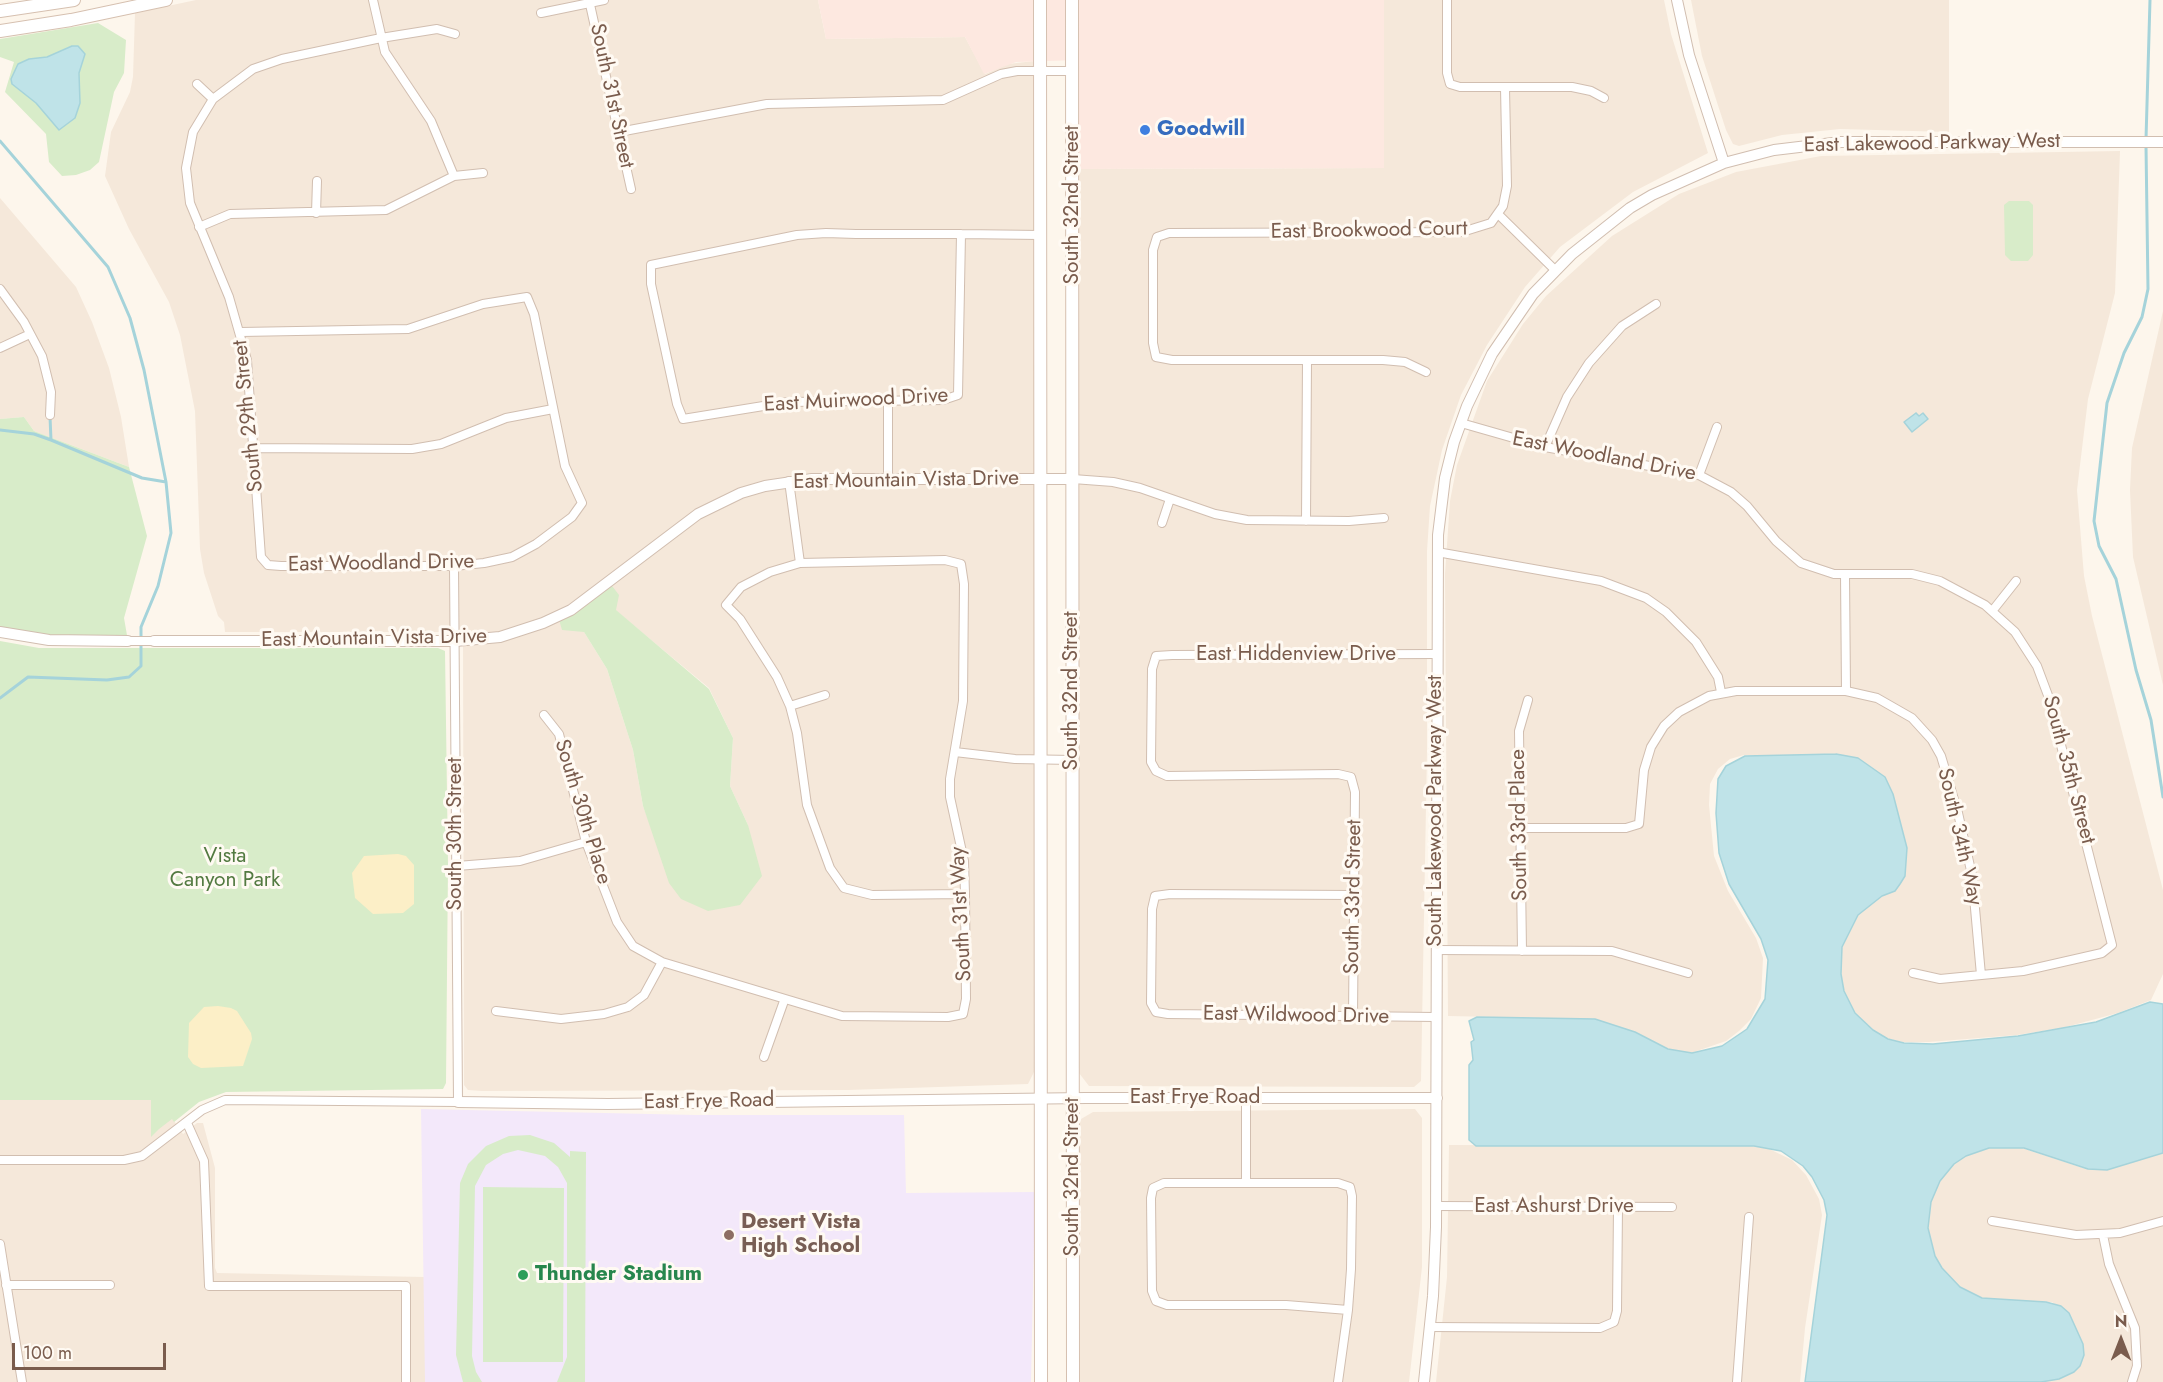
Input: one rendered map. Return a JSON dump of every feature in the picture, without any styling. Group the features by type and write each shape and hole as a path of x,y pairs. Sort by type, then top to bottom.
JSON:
{"main road":[{"path":"0,10 74,0"},
{"path":"0,31 71,20 166,0"},
{"name":"South 32nd Street","path":"1040,0 1041,1382"},
{"name":"South 32nd Street","path":"1072,0 1073,1382"}],"street":[{"path":"373,0 381,38 390,63 438,134 454,176"},
{"path":"541,13 604,0"},
{"path":"1447,0 1447,73 1450,84 1460,87 1572,87 1591,91 1604,98"},
{"path":"1677,0 1686,44 1724,164"},
{"name":"South 31st Street","path":"591,1 631,189"},
{"path":"197,84 213,99 253,69 282,59 381,38 437,29 455,34"},
{"path":"619,132 745,107 778,103 943,100 1001,74 1041,70 1073,71"},
{"path":"1505,88 1507,186 1499,215 1554,269"},
{"name":"South 29th Street","path":"213,99 193,132 187,156 186,180 190,203 229,297 241,332 247,360 255,448 259,545 261,557 268,565"},
{"name":"East Lakewood Parkway West","path":"1554,269 1630,208 1674,184 1724,164 1774,150 1832,142 2163,142"},
{"path":"199,227 230,214 386,210 454,176 483,173"},
{"path":"316,213 317,181"},
{"name":"East Brookwood Court","path":"1307,360 1172,360 1156,357 1153,343 1153,250 1157,237 1169,233 1462,232 1491,223 1499,215"},
{"path":"962,234 1040,235"},
{"name":"East Muirwood Drive","path":"962,234 958,394 943,400 788,402 683,419 677,404 656,306 651,265 797,235 962,234"},
{"name":"South Lakewood Parkway West","path":"1424,1382 1430,1327 1436,1206 1437,552 1445,478 1461,423 1479,378 1501,339 1554,269"},
{"path":"0,289 42,356 51,386 50,415"},
{"path":"241,332 408,329 483,304 526,297 534,314 553,409 506,418 441,444 412,449 255,448"},
{"path":"1545,447 1567,397 1589,363 1622,326 1656,304"},
{"path":"0,348 30,334"},
{"path":"1306,521 1307,360 1405,362 1426,372"},
{"path":"888,400 888,479"},
{"name":"East Woodland Drive","path":"268,565 454,566 512,557 536,544 572,517 582,503 565,466 553,409"},
{"name":"East Woodland Drive","path":"1461,423 1545,447 1699,475 1731,492 1747,506 1776,541 1801,562 1817,569 1845,574 1912,574 1967,593 1993,610"},
{"path":"1699,475 1717,427"},
{"name":"East Mountain Vista Drive","path":"0,632 49,640 128,641 455,641 500,637 558,616 581,603 698,514 741,493 789,481 1073,479 1113,482 1140,488 1231,518 1306,521 1384,518"},
{"path":"789,481 800,563 770,572 741,587 726,605 740,619 777,676 790,706 797,733 807,805 830,868 844,888 872,895 965,894"},
{"path":"1162,523 1170,499"},
{"path":"1437,552 1601,581 1646,598 1666,612 1696,642 1718,677 1721,692 1696,701 1680,712 1664,726 1651,747 1644,770 1639,824 1626,828 1520,828"},
{"name":"South 31st Way","path":"784,1001 842,1016 865,1018 948,1017 963,1014 966,999 964,861 950,797 950,779 963,701 964,584 961,564 945,561 800,563"},
{"name":"South 30th Street","path":"454,566 458,1102"},
{"path":"1845,574 1846,691"},
{"path":"1993,610 2016,581"},
{"name":"South 35th Street","path":"1981,975 2064,964 2102,953 2112,945 2044,682 2029,651 2016,632 1993,610"},
{"name":"East Hiddenview Drive","path":"1351,777 1338,774 1167,776 1156,771 1151,762 1152,681 1156,656 1436,654"},
{"name":"South 34th Way","path":"1721,692 1846,691 1877,698 1897,707 1923,729 1941,756 1956,804 1972,875 1981,975"},
{"path":"790,706 825,695"},
{"name":"South 33rd Place","path":"1522,951 1519,731 1528,700"},
{"name":"South 30th Place","path":"544,715 559,734 586,842 623,934 633,946 662,962"},
{"path":"955,752 1015,759 1073,760"},
{"name":"South 33rd Street","path":"1351,777 1355,792 1353,1017"},
{"path":"457,866 520,861 586,842"},
{"name":"East Wildwood Drive","path":"1353,895 1170,894 1155,896 1152,909 1151,1004 1156,1012 1168,1014 1436,1017"},
{"path":"1436,950 1612,951 1688,973"},
{"path":"496,1011 561,1019 604,1014 628,1007 644,995 662,962 784,1001 764,1057"},
{"path":"1913,973 1940,979 1981,975"},
{"name":"East Frye Road","path":"0,1160 124,1160 141,1156 202,1110 225,1100 608,1104 1072,1098 1437,1098"},
{"path":"1246,1098 1246,1183"},
{"path":"187,1123 204,1161 209,1286 406,1286 406,1382"},
{"path":"1338,1382 1348,1310 1352,1242 1350,1187 1338,1183 1164,1183 1153,1188 1151,1198 1152,1292 1156,1301 1167,1305 1295,1305 1348,1310"},
{"name":"East Ashurst Drive","path":"1436,1206 1672,1207"},
{"path":"1430,1327 1600,1328 1614,1322 1617,1311 1618,1207"},
{"path":"1737,1382 1749,1217"},
{"path":"1992,1221 2055,1232 2103,1235 2141,1229 2163,1221"},
{"path":"2103,1235 2109,1264 2136,1328 2137,1366 2132,1382"},
{"path":"0,1244 22,1382"},
{"path":"6,1286 110,1285"}],"shaded area":[{"path":"196,0 818,0 826,39 965,37 985,74 1008,64 1034,61 1035,1070 1028,1084 848,1090 468,1090 464,1085 463,632 225,632 224,622 218,616 204,573 200,549 195,411 180,335 169,302 129,229 105,176 111,132 130,92 133,77 135,13","holes":["615,610 709,688 733,738 730,786 748,825 652,829 643,806 633,750 607,669 584,632"]},
{"path":"818,0 1384,0 1384,168 1079,169 1078,60 1016,62 984,74 965,37 826,39"},
{"path":"1383,0 1664,0 1671,34 1708,153 1633,192 1560,247 1525,287 1487,345 1461,395 1442,450 1430,506 1427,551 1427,751 1421,1081 1414,1087 1089,1086 1079,1073 1079,169 1384,168"},
{"path":"1691,0 1949,0 1949,132 1840,129 1782,135 1739,146 1733,144 1726,130 1702,56"},
{"path":"2120,151 2115,293 2088,399 2077,490 2084,576 2092,616 2163,890 2163,974 2151,1000 2118,1013 2062,1028 2017,1035 1929,1042 1902,1042 1881,1037 1844,1002 1800,755 1744,755 1730,759 1718,769 1710,784 1709,805 1714,856 1728,891 1756,938 1763,958 1761,998 1751,1019 1739,1031 1726,1041 1691,1053 1674,1051 1589,1019 1448,1016 1445,574 1450,501 1457,465 1487,381 1523,324 1546,296 1612,236 1679,194 1736,172 1821,156"},
{"path":"0,198 76,287 109,368 121,417 129,467 34,431 24,417 0,419"},
{"path":"2163,311 2163,685 2133,557 2130,490 2132,448"},
{"path":"0,1100 160,1100 183,1134 197,1123 203,1123 215,1168 215,1268 217,1273 425,1277 425,1382 0,1382"},
{"name":"Desert Vista High School","path":"421,1109 696,1115 904,1115 906,1193 1035,1192 1031,1382 425,1382"},
{"path":"1415,1109 1422,1118 1422,1267 1409,1382 1078,1382 1078,1125 1081,1119 1093,1112"},
{"path":"1449,1145 1763,1146 1792,1160 1806,1175 1819,1199 1822,1215 1805,1328 1800,1382 1436,1382 1447,1277"},
{"path":"1990,1146 2019,1147 2083,1168 2103,1170 2163,1151 2163,1382 2035,1382 2064,1311 2052,1302 1991,1300 1972,1296 1953,1283 1932,1257 1925,1215 1946,1168 1964,1155"}],"green space":[{"path":"98,23 126,40 124,73 114,92 99,162 90,170 76,175 62,176 49,162 46,134 5,92 14,62 0,57 0,39"},
{"path":"2009,201 2029,201 2033,205 2033,255 2028,261 2011,261 2005,255 2004,205"},
{"path":"24,417 34,431 129,467 147,536 124,618 128,641 0,632 0,419"},
{"path":"609,582 619,595 616,610 709,689 733,738 730,786 748,825 762,876 740,905 708,911 681,899 669,883 643,806 633,750 607,669 584,632 562,630 558,616"},
{"name":"Vista Canyon Park","path":"0,641 39,648 438,648 445,651 448,865 446,1083 443,1089 226,1092 199,1102 174,1122 172,1119 151,1137 151,1100 0,1100"},
{"path":"530,1135 554,1143 570,1157 570,1151 586,1152 585,1382 557,1382 567,1357 567,1183 558,1167 545,1156 518,1150 503,1154 486,1165 475,1186 472,1356 476,1372 482,1382 463,1382 456,1355 460,1183 468,1164 486,1146 509,1136"},
{"name":"Thunder Stadium","path":"483,1187 564,1188 563,1362 483,1362"}],"sand":[{"path":"398,854 406,856 414,865 414,904 403,913 373,914 355,898 352,873 364,856"},
{"path":"218,1006 237,1011 251,1033 252,1039 243,1066 201,1068 193,1064 188,1057 189,1023 204,1007"}],"water":[{"path":"72,46 78,46 85,54 79,73 80,103 75,118 59,130 36,103 12,84 11,79 18,64 29,59 47,57"},
{"path":"1916,413 1919,416 1923,413 1928,419 1912,432 1904,422"},
{"path":"1836,754 1858,758 1885,777 1893,794 1907,848 1905,876 1900,884 1895,891 1882,896 1858,915 1842,947 1841,974 1844,991 1855,1013 1873,1030 1888,1039 1904,1043 1933,1044 2018,1036 2096,1022 2150,1002 2163,1004 2163,1153 2107,1170 2088,1169 2024,1148 1989,1148 1966,1156 1954,1164 1940,1181 1931,1202 1928,1228 1935,1256 1942,1268 1960,1287 1982,1298 2046,1302 2061,1306 2069,1313 2083,1344 2084,1355 2080,1366 2074,1372 2059,1379 2041,1382 1805,1382 1827,1215 1824,1200 1812,1177 1803,1166 1781,1151 1754,1146 1476,1146 1469,1140 1469,1065 1473,1060 1471,1042 1474,1040 1469,1021 1477,1017 1595,1019 1635,1032 1668,1049 1692,1053 1722,1046 1747,1029 1765,999 1768,960 1761,939 1729,884 1719,853 1716,813 1718,779 1726,766 1745,756"}],"waterway":[{"path":"2146,139 2150,0"},
{"path":"0,141 108,267 130,318 144,370 166,482 171,533 158,586 141,627 141,666 129,677 107,680 28,677 0,698"},
{"path":"2146,146 2148,289 2142,317 2124,353 2107,403 2094,521 2099,546 2116,579 2136,670 2151,720 2163,797"},
{"path":"50,417 51,440 142,478 166,482"},
{"path":"0,430 34,434 51,440"}],"place":[{"name":"Goodwill","path":"1145,130"},
{"name":"Desert Vista High School","path":"729,1235"},
{"name":"Thunder Stadium","path":"523,1275"}]}
